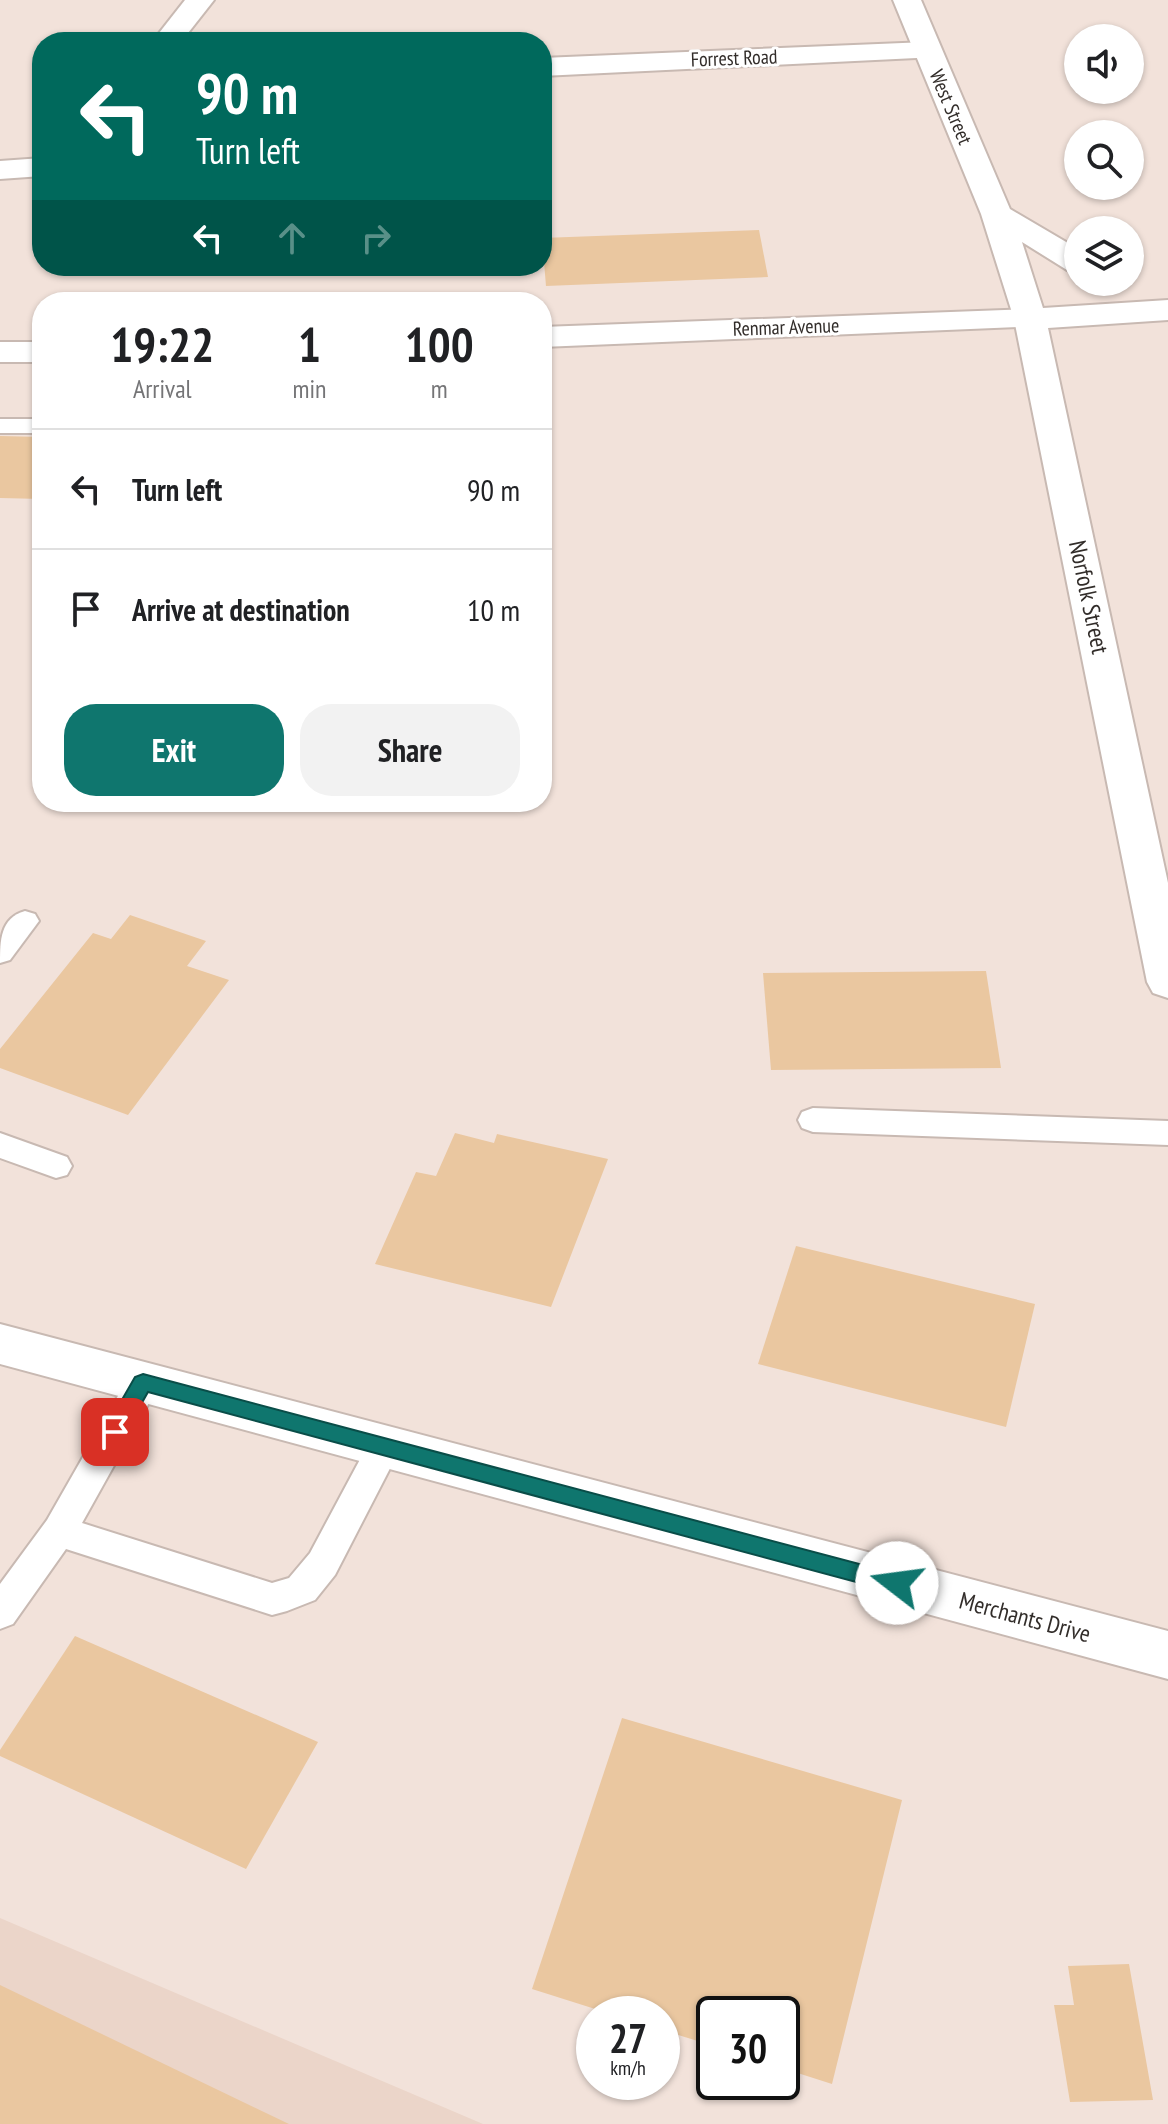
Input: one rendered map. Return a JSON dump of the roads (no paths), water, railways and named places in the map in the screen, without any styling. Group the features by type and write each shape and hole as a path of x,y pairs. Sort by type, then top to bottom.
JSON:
{"street":[{"path":"174,32 200,0"},
{"name":"West Street","path":"907,0 997,214"},
{"name":"Forrest Road","path":"552,67 927,51"},
{"path":"0,170 32,168"},
{"path":"997,214 1064,255"},
{"name":"Norfolk Street","path":"997,214 1030,319 1168,982"},
{"path":"1144,292 1168,301"},
{"path":"1030,319 1168,310"},
{"name":"Renmar Avenue","path":"552,337 1030,319"},
{"path":"0,352 32,352"},
{"name":"Merchants Drive","path":"0,1344 1168,1655"}],"lane":[{"path":"0,426 32,426"},
{"path":"0,953 25,921"},
{"path":"813,1120 1168,1133"},
{"path":"0,1145 56,1166"},
{"path":"0,1613 59,1531 143,1383"},
{"path":"59,1531 272,1599 294,1593 309,1581 331,1549 384,1447"}]}
